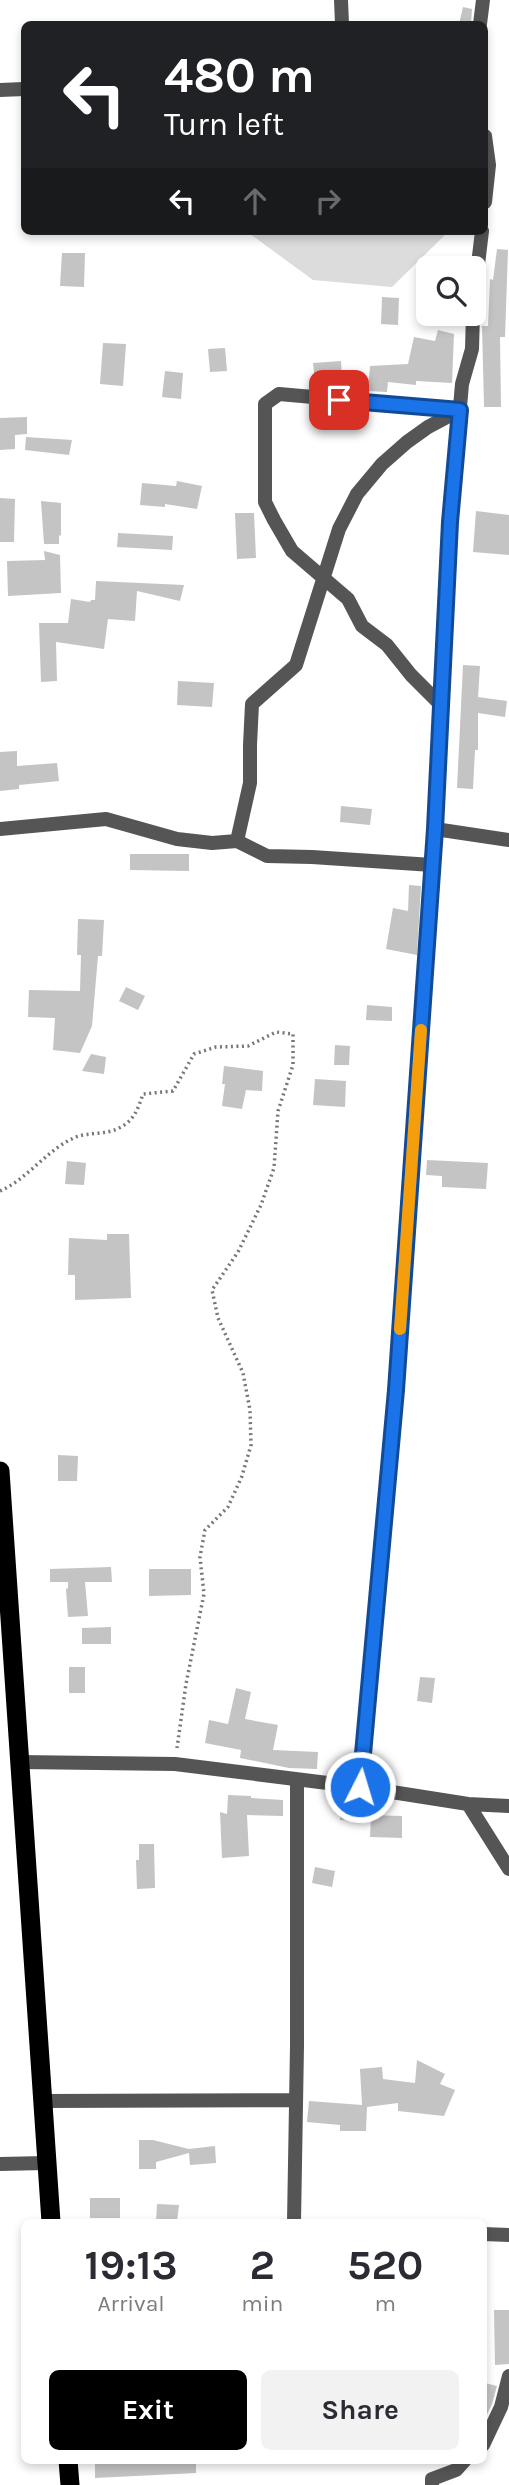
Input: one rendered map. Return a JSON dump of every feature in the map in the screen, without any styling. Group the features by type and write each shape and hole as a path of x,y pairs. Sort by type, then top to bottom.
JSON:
{"highway":[{"path":"0,1471 51,2219"},
{"path":"68,2464 70,2485"}],"street":[{"path":"341,0 342,21"},
{"path":"480,21 483,0"},
{"path":"0,90 21,89"},
{"path":"479,256 482,235"},
{"path":"360,1787 396,1390 435,829 450,522 462,384 472,349 473,326"},
{"path":"441,705 411,675 387,645 362,626 348,599 292,551 265,502 265,404 279,394 460,410"},
{"path":"237,841 250,783 252,704 296,665 339,529 357,494 407,442 460,410"},
{"path":"0,829 106,819 177,839 212,843 237,841 267,856 432,865"},
{"path":"435,829 509,840"},
{"path":"19,1762 175,1763 468,1804 509,1805"},
{"path":"294,2219 297,1780"},
{"path":"468,1804 509,1869"},
{"path":"42,2101 296,2100"},
{"path":"0,2164 46,2163"},
{"path":"487,2234 509,2235"},
{"path":"487,2437 501,2407 509,2376"},
{"path":"432,2485 432,2479 456,2470 461,2464"}],"path":[{"path":"0,1191 12,1186 42,1160 75,1137 118,1129 136,1114 143,1094 173,1091 194,1054 216,1047 248,1046 276,1032 293,1034 293,1065 278,1111 274,1168 261,1205 238,1252 212,1290 218,1318 243,1373 250,1410 251,1445 242,1476 228,1507 205,1530 200,1557 204,1594 186,1684 175,1763"}],"shaded area":[{"path":"251,235 445,235 424,256 416,256 416,263 392,287 313,280"}],"building":[{"path":"463,7 472,9 471,21 460,21"},
{"path":"497,249 508,250 505,337 500,337 501,407 484,407 482,326 488,326 490,279 493,280"},
{"path":"62,253 85,253 84,287 60,286"},
{"path":"382,297 399,298 398,325 381,324"},
{"path":"438,330 454,334 452,383 416,381 416,385 388,382 387,392 368,391 370,366 408,364 414,337 435,341"},
{"path":"103,343 126,344 123,386 100,384"},
{"path":"225,348 227,371 210,372 208,349"},
{"path":"341,361 342,379 315,381 313,363"},
{"path":"165,371 183,373 181,399 162,397"},
{"path":"27,417 27,434 15,435 15,449 0,450 0,418"},
{"path":"26,437 72,440 69,455 25,450"},
{"path":"177,481 202,486 197,509 165,504 165,507 140,505 142,483 176,486"},
{"path":"0,498 15,499 14,542 0,542"},
{"path":"41,501 61,503 59,544 44,544"},
{"path":"476,511 509,515 509,555 473,552"},
{"path":"235,513 254,513 256,558 237,559"},
{"path":"118,533 173,536 172,550 117,547"},
{"path":"44,551 60,555 61,593 8,596 7,561 45,560"},
{"path":"96,581 184,585 180,601 137,591 135,621 108,619 104,649 56,642 57,681 41,682 39,623 68,623 71,599 90,602 95,600"},
{"path":"463,665 480,666 478,697 507,701 505,717 478,713 478,750 475,750 473,789 457,788"},
{"path":"178,681 214,683 212,707 177,705"},
{"path":"17,751 17,766 57,763 59,781 19,785 19,789 0,791 0,752"},
{"path":"341,806 372,809 370,825 340,822"},
{"path":"130,854 189,854 189,871 130,870"},
{"path":"409,885 421,886 417,955 386,949 393,908 408,911"},
{"path":"78,919 104,920 92,1026 80,1053 53,1050 55,1018 28,1017 29,990 80,991"},
{"path":"126,987 145,996 138,1010 119,1001"},
{"path":"367,1005 392,1007 392,1021 366,1020"},
{"path":"335,1045 350,1046 349,1065 334,1065"},
{"path":"91,1054 106,1057 104,1074 82,1071"},
{"path":"224,1066 263,1071 262,1091 246,1090 242,1109 222,1106"},
{"path":"315,1079 346,1081 345,1107 313,1105"},
{"path":"427,1160 488,1163 486,1189 442,1187 442,1176 426,1175"},
{"path":"67,1161 86,1163 84,1185 65,1184"},
{"path":"107,1234 129,1234 131,1298 75,1300 75,1275 68,1275 69,1238 107,1240"},
{"path":"58,1455 78,1456 77,1481 58,1481"},
{"path":"111,1567 112,1582 85,1582 88,1616 68,1617 68,1582 50,1582 50,1569"},
{"path":"149,1569 191,1569 191,1595 149,1596"},
{"path":"111,1627 111,1644 82,1644 82,1628"},
{"path":"69,1667 85,1667 85,1693 69,1693"},
{"path":"420,1677 435,1678 432,1703 417,1701"},
{"path":"236,1688 251,1692 245,1719 278,1725 273,1750 318,1752 317,1769 289,1768 240,1758 241,1750 205,1743 209,1720 228,1724"},
{"path":"228,1795 283,1800 283,1816 247,1815 249,1856 222,1858 220,1812 227,1814"},
{"path":"341,1804 359,1805 357,1821 340,1820"},
{"path":"371,1815 402,1816 402,1838 370,1837"},
{"path":"139,1844 154,1844 155,1888 137,1889 136,1860 139,1860"},
{"path":"315,1867 335,1871 332,1887 312,1883"},
{"path":"417,2060 445,2074 440,2084 455,2090 444,2116 398,2111 398,2103 367,2107 366,2131 340,2131 340,2125 307,2122 309,2101 362,2105 360,2069 382,2067 383,2079 415,2083"},
{"path":"139,2140 153,2140 189,2149 215,2146 216,2163 190,2165 189,2153 156,2162 156,2169 139,2169"},
{"path":"90,2198 120,2198 120,2218 90,2218"},
{"path":"157,2204 179,2205 177,2219 156,2219"},
{"path":"494,2310 509,2310 509,2364 495,2365"},
{"path":"487,2384 497,2386 487,2415"},
{"path":"95,2464 196,2464 196,2473 95,2478"}],"slow traffic":[{"path":"400,1329 421,1030"}],"route":[{"path":"339,400 460,410 450,522 435,829 396,1390 360,1787"}]}
